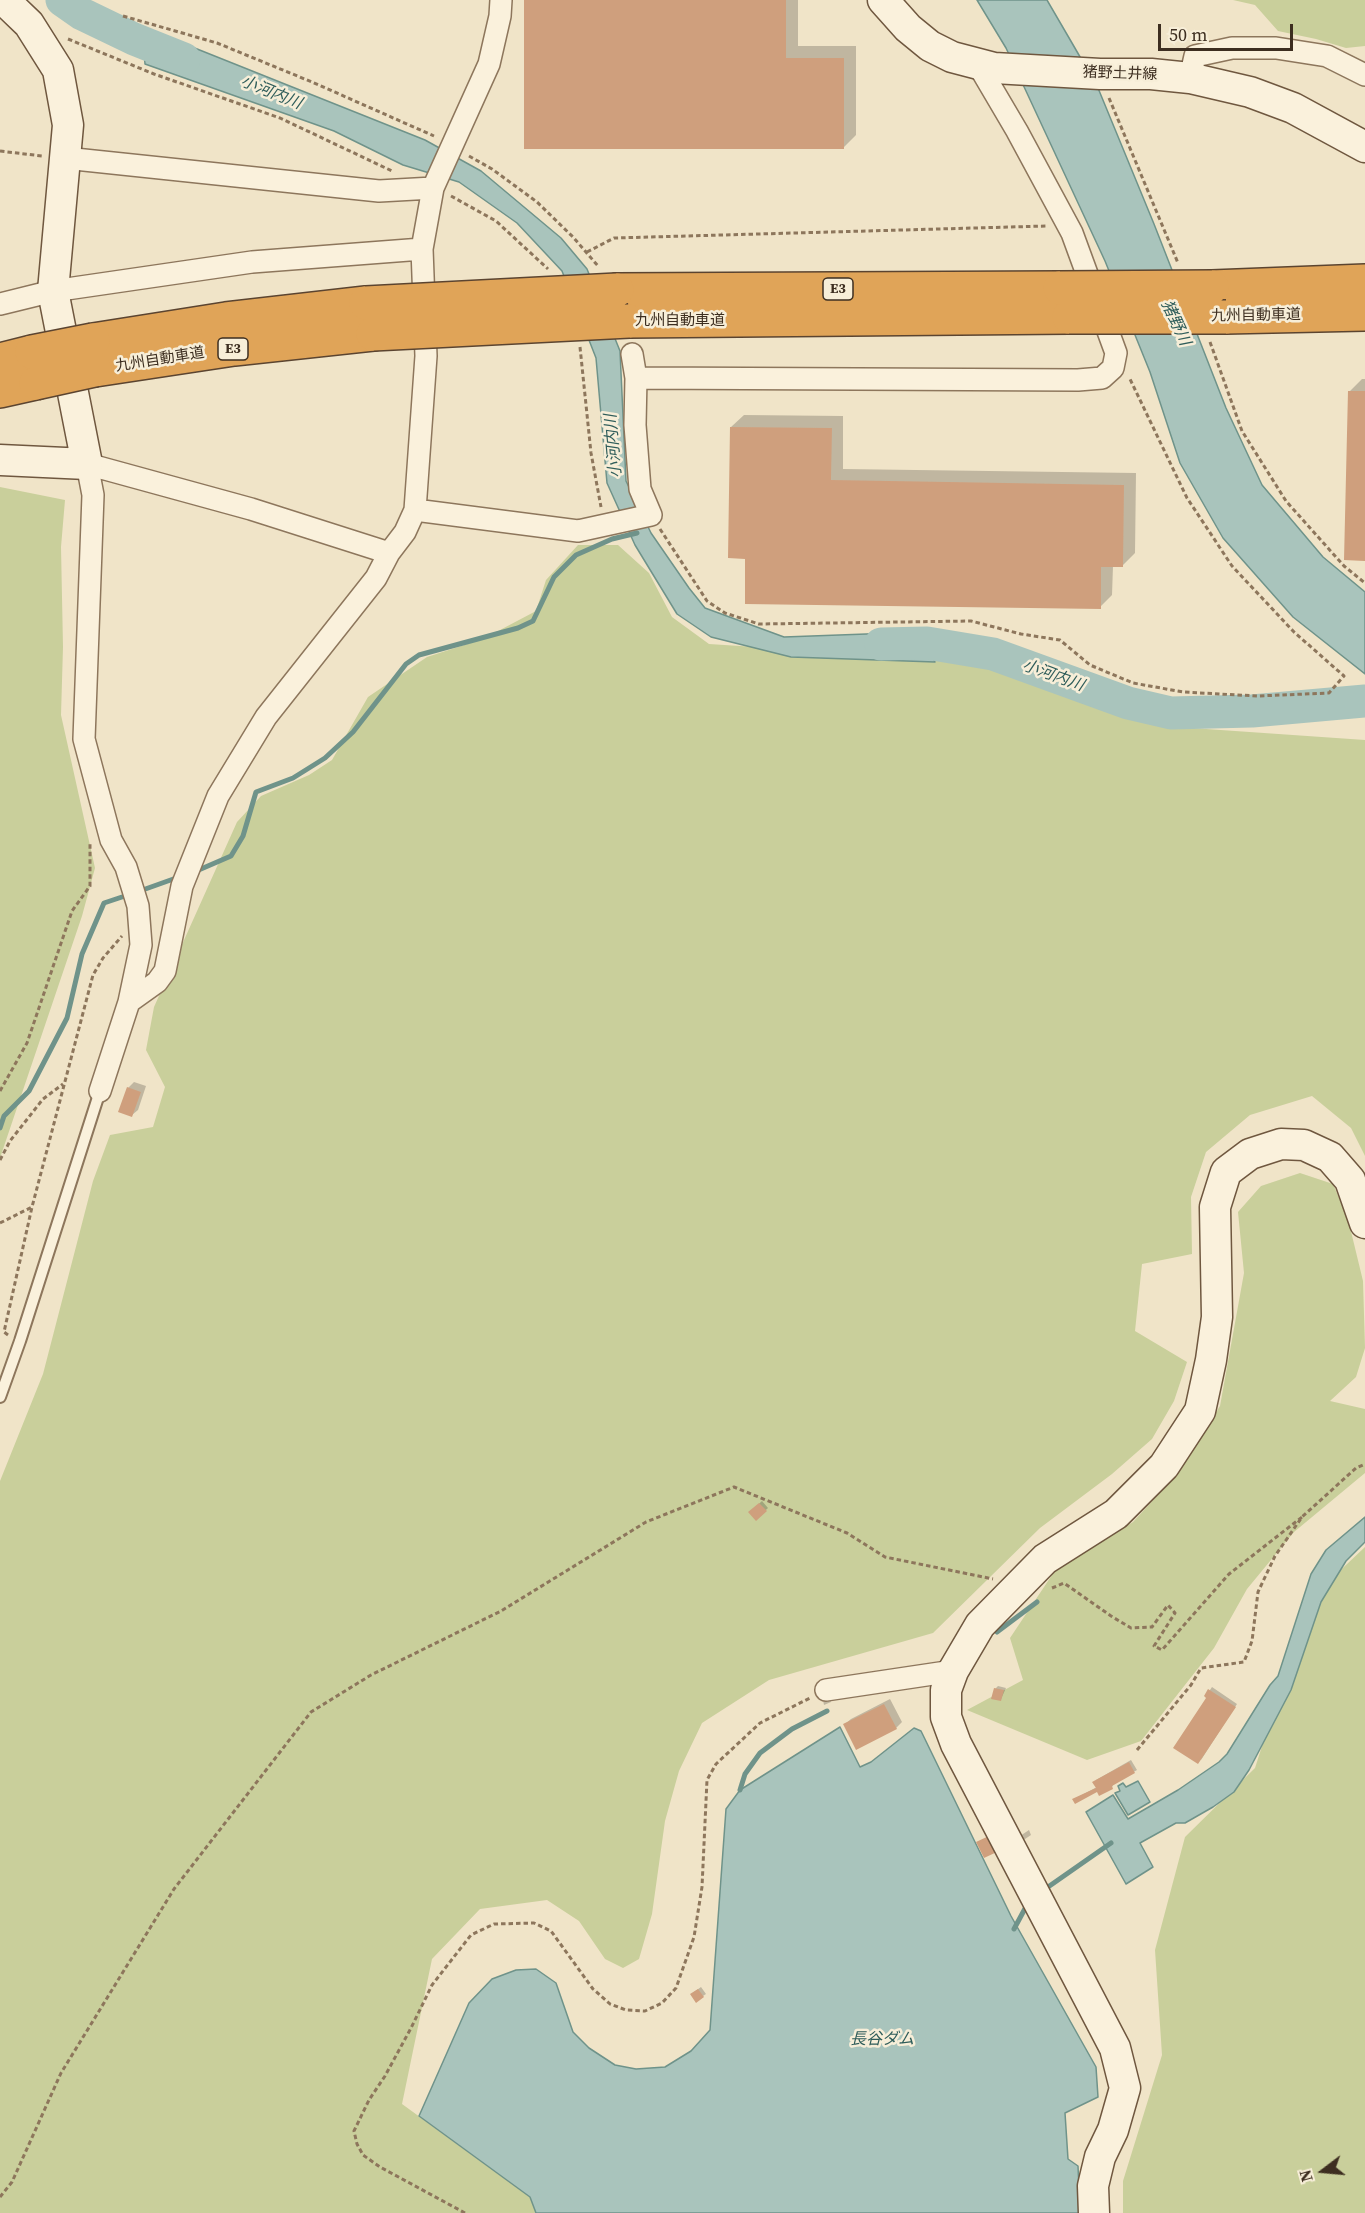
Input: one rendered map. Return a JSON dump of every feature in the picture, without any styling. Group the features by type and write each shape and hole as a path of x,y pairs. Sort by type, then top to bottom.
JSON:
{"highway":[{"name":"九州自動車道","path":"94,355 234,349 373,334 1065,303 1212,287 1365,281"},
{"name":"九州自動車道","path":"0,360 34,367 94,355 226,319 366,303 617,290 1065,303 1226,317 1365,314"},
{"name":"九州自動車道","path":"0,392 34,367"}],"street":[{"path":"4,0 28,24 58,70 68,125 53,291 93,495 84,739 111,840 126,867 139,913 141,945 129,1002 100,1091"},
{"path":"129,1002 157,982 165,971 182,886 218,796 266,717 376,578 388,553 405,532 415,510 426,356 422,249 433,188 489,64 500,16 501,0"},
{"name":"猪野土井線","path":"884,0 908,28 930,46 952,57 985,66 1190,78 1250,92 1293,108 1365,147"},
{"path":"1190,78 1195,56 1232,48 1276,48 1327,56 1365,75"},
{"path":"636,378 1078,380 1102,378 1113,368 1116,353 1081,255 1068,225 985,66"},
{"path":"65,158 380,191 433,188"},
{"path":"0,304 53,291 252,262 422,249"},
{"path":"415,510 578,531 651,515 640,489 635,425 636,378 632,354"},
{"path":"0,460 87,464 251,509 388,553"},
{"path":"1094,2213 1093,2186 1100,2157 1113,2130 1125,2088 1111,2040 956,1744 946,1716 946,1690 953,1671 980,1625 1032,1587 1045,1558 1116,1515 1164,1466 1200,1411 1211,1360 1216,1317 1215,1207 1226,1172 1250,1154 1281,1144 1304,1145 1330,1157 1350,1180 1365,1223"},
{"path":"826,1690 953,1671"}],"lane":[{"path":"0,1397 100,1091"}],"path":[{"path":"123,16 217,43 431,135 492,169 537,202 597,264"},
{"path":"61,36 154,74 280,118 389,168 411,189"},
{"path":"0,151 65,158"},
{"path":"433,188 464,202 496,221 547,267"},
{"path":"587,252 614,238 1068,225"},
{"path":"580,349 591,453 605,525"},
{"path":"651,515 706,601 725,614 759,624 971,621 1021,634 1060,640 1090,664 1133,683 1183,692 1257,696 1329,693 1344,676 1294,632 1232,566 1187,498 1116,353"},
{"path":"0,1091 27,1043 72,912 90,886 88,871 92,813 101,806"},
{"path":"20,1341 4,1332 32,1207 93,975 103,958 139,913"},
{"path":"0,1160 10,1142 43,1099 64,1084"},
{"path":"0,1223 32,1207"},
{"path":"0,2197 12,2182 61,2073 174,1889 311,1712 371,1675 501,1611 646,1522 734,1487 847,1533 885,1557 1032,1587 1064,1583 1131,1628 1152,1627 1168,1605 1175,1613 1154,1646 1162,1650 1228,1574 1302,1517 1356,1468 1365,1464"},
{"path":"1137,1750 1191,1685 1201,1668 1244,1662 1252,1641 1258,1592 1275,1556 1302,1517"},
{"path":"465,2213 363,2156 354,2131 432,1985 471,1935 494,1924 534,1923 550,1931 594,1989 610,2004 626,2010 645,2011 662,2003 676,1988 694,1937 702,1887 707,1780 716,1764 760,1723 826,1690"}],"green space":[{"path":"1233,0 1365,0 1365,46 1346,48 1278,31 1255,5"},
{"path":"0,487 65,500 61,547 63,647 61,715 95,868 82,916 0,1158"},
{"path":"578,545 618,545 649,573 672,617 709,644 817,651 929,653 1030,680 1087,705 1163,726 1365,740 1365,1156 1351,1128 1312,1096 1250,1115 1206,1152 1191,1197 1192,1254 1142,1264 1135,1331 1187,1362 1174,1401 1152,1439 1112,1474 1040,1528 933,1633 769,1680 702,1723 679,1771 665,1821 652,1914 639,1959 623,1968 605,1959 579,1921 547,1900 480,1909 432,1959 402,2104 530,2197 536,2213 0,2213 0,1481 43,1374 93,1181 110,1135 153,1127 165,1087 146,1050 154,1007 237,822 261,796 309,775 332,760 368,697 427,657 483,639 536,611 546,580"},
{"path":"1300,1173 1333,1184 1348,1219 1363,1281 1365,1348 1356,1377 1330,1401 1365,1409 1365,1473 1294,1532 1247,1589 1214,1648 1141,1741 1087,1760 967,1710 1023,1680 1010,1638 1056,1569 1133,1522 1179,1472 1220,1406 1244,1273 1238,1212 1261,1186"},
{"path":"1365,1547 1365,2213 1123,2213 1123,2181 1162,2055 1155,1950 1185,1837 1255,1768 1309,1600"}],"water":[{"name":"猪野川","path":"977,0 1047,0 1098,88 1226,408 1262,485 1323,557 1365,592 1365,674 1293,617 1223,538 1180,463 1150,372 1105,261 1006,48"},
{"path":"142,27 425,140 481,171 561,238 587,269 620,351 626,481 651,533 705,608 784,637 921,632 935,662 791,657 711,637 677,614 635,545 607,483 596,358 562,271 517,223 459,182 403,165 334,131 145,64"},
{"path":"1365,1517 1365,1542 1346,1561 1321,1602 1291,1690 1249,1770 1234,1792 1213,1807 1185,1823 1176,1823 1140,1843 1153,1867 1126,1884 1086,1812 1113,1795 1128,1819 1178,1790 1227,1754 1278,1676 1311,1574 1326,1550"},
{"name":"長谷ダム","path":"840,1727 860,1767 871,1762 914,1728 921,1731 1011,1916 1096,2067 1098,2097 1065,2113 1068,2159 1078,2166 1080,2213 536,2213 530,2197 419,2116 469,2003 492,1979 516,1970 536,1969 556,1983 573,2032 589,2048 615,2065 636,2069 665,2067 691,2051 710,2030 726,1809 740,1790"},
{"path":"1138,1781 1150,1802 1128,1815 1115,1793 1120,1791 1118,1786 1123,1783 1126,1787"}],"building":[{"path":"524,0 786,0 786,58 844,58 844,149 524,149"},
{"path":"1348,391 1365,391 1365,561 1344,560"},
{"path":"730,427 832,428 831,480 1124,485 1123,567 1101,567 1101,609 745,604 745,559 728,558"},
{"path":"127,1087 141,1092 132,1117 118,1112"},
{"path":"759,1503 767,1511 756,1521 748,1512"},
{"path":"994,1688 1004,1690 1001,1701 991,1699"},
{"path":"1208,1689 1236,1707 1198,1764 1173,1748 1206,1698 1204,1696"},
{"path":"884,1704 897,1729 856,1750 843,1724"},
{"path":"1129,1762 1135,1773 1112,1786 1113,1789 1099,1796 1097,1792 1075,1804 1072,1799 1096,1788 1092,1782"},
{"path":"991,1835 999,1851 984,1858 976,1842"},
{"path":"698,1989 704,1997 696,2003 690,1994"}],"waterway":[{"name":"小河内川","path":"62,0 82,14 134,39 184,59"},
{"path":"194,872 231,856 243,836 256,792 293,778 325,758 353,732 406,664 419,655 518,628 533,621 554,577 576,555 612,539 637,533"},
{"name":"小河内川","path":"881,644 927,643 993,654 1128,703 1171,713 1252,711 1365,701"},
{"path":"137,892 179,877"},
{"path":"0,1128 4,1116 29,1091 67,1018 82,954 104,903 128,895"},
{"path":"997,1632 1037,1602"},
{"path":"740,1790 745,1774 760,1753 792,1729 827,1711"},
{"path":"1048,1887 1111,1843"},
{"path":"1014,1929 1028,1903"}]}
